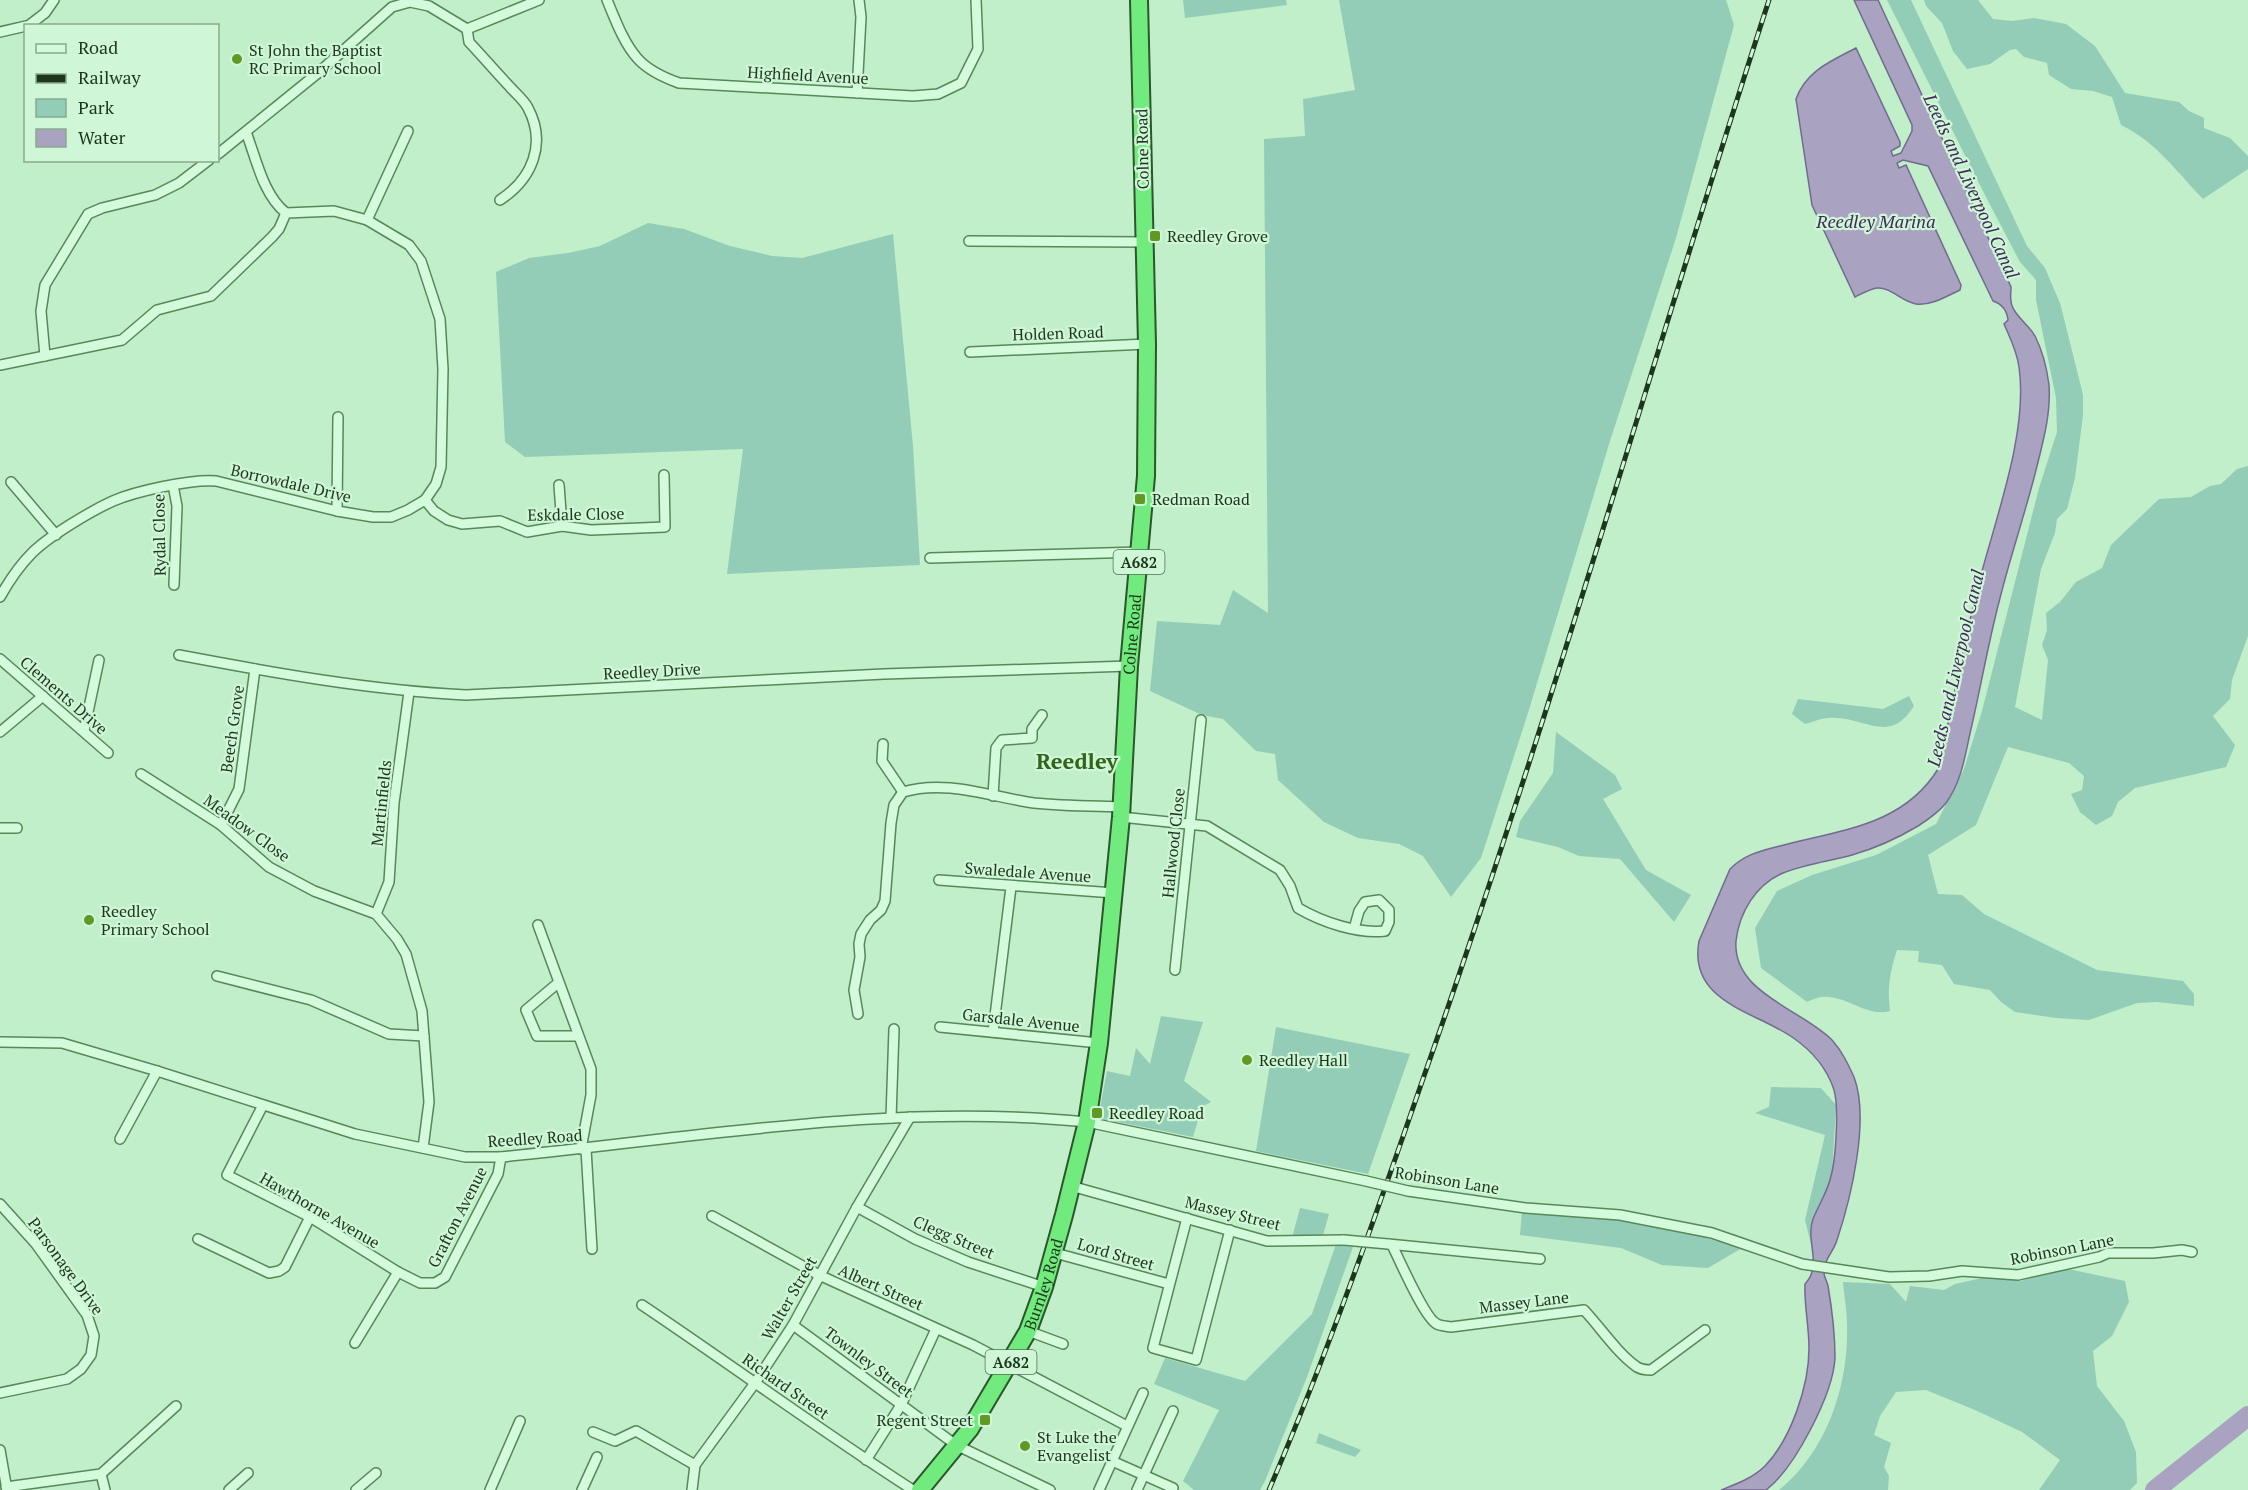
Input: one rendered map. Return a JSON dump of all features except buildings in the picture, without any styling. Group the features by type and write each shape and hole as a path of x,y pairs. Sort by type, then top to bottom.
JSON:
{"highway":[{"name":"Colne Road","path":"1087,1122 1099,1043 1122,812 1129,666 1146,476 1148,344 1139,0"},
{"name":"Burnley Road","path":"920,1490 970,1429 1028,1331 1055,1253 1087,1122"}],"street":[{"path":"30,24 45,13 54,0"},
{"path":"467,29 539,0"},
{"name":"Highfield Avenue","path":"607,0 614,18 638,59 659,75 679,83 913,96 938,94 961,83 978,49 976,0"},
{"path":"857,93 861,17 859,0"},
{"path":"219,153 318,73 392,7 410,2 429,6 467,29"},
{"path":"0,32 24,27"},
{"path":"467,29 469,42 528,106 536,128 535,155 526,177 515,190 500,200"},
{"path":"367,220 408,131"},
{"path":"246,132 268,190 276,205 286,213 334,211 367,220 410,245 421,261 440,319 443,369 441,467 435,484 425,501"},
{"path":"45,356 41,311 45,285 88,214 102,208 155,195 179,183 206,162"},
{"path":"0,365 122,340 157,310 211,296 272,237 279,229 286,213"},
{"path":"969,241 1145,242"},
{"name":"Holden Road","path":"970,351 1148,344"},
{"path":"337,511 338,417"},
{"name":"Eskdale Close","path":"425,501 441,516 462,525 500,521 527,532 562,526 591,530 665,527 664,475"},
{"name":"Borrowdale Drive","path":"0,597 12,576 34,551 56,535 114,501 173,485 201,480 216,481 337,511 373,517 391,517 425,501"},
{"path":"11,482 56,535"},
{"name":"Rydal Close","path":"173,485 177,506 174,585"},
{"path":"559,485 562,526"},
{"path":"930,558 1140,552"},
{"name":"Reedley Drive","path":"179,655 409,692 466,695 884,674 1129,666"},
{"name":"Clements Drive","path":"0,659 108,753"},
{"path":"84,731 99,660"},
{"name":"Beech Grove","path":"221,825 239,789 255,669"},
{"name":"Martinfields","path":"376,914 389,882 394,803 409,692"},
{"path":"0,732 43,696"},
{"path":"993,796 996,748 1002,740 1032,738 1032,729 1042,715"},
{"name":"Hallwood Close","path":"1175,970 1201,720"},
{"path":"883,744 882,761 903,792"},
{"name":"Meadow Close","path":"141,774 221,825 269,867 314,891 376,914 397,939 406,954 422,1011 429,1102 423,1149"},
{"path":"858,1014 854,990 860,957 859,944 861,934 870,920 881,910 885,900 894,805 903,792 917,788 964,789 1036,803 1122,812 1207,826 1280,870 1290,886 1298,908 1308,914 1354,929"},
{"path":"0,828 17,828"},
{"name":"Swaledale Avenue","path":"939,880 1114,893"},
{"path":"993,1032 1011,887"},
{"path":"538,925 591,1069 591,1095 584,1149 592,1249"},
{"path":"217,976 311,1000 389,1034 424,1036"},
{"path":"558,983 526,1010 537,1036 579,1036"},
{"name":"Garsdale Avenue","path":"940,1027 1099,1043"},
{"path":"891,1118 894,1029"},
{"name":"Reedley Road","path":"0,1042 62,1043 355,1134 465,1157 501,1157 792,1125 891,1118 1046,1118 1087,1122"},
{"path":"120,1139 157,1071"},
{"name":"Hawthorne Avenue","path":"263,1105 227,1175 310,1217 398,1272"},
{"name":"Walter Street","path":"692,1490 695,1465 755,1383 793,1325 857,1207 910,1117"},
{"name":"Robinson Lane","path":"1087,1122 1408,1191 1526,1208 1620,1215 1712,1233 1802,1264 1889,1277 1929,1276 1962,1271 2018,1275 2099,1257 2109,1252 2153,1253 2182,1250 2192,1252"},
{"name":"Grafton Avenue","path":"398,1272 420,1282 435,1283 445,1278 498,1174 501,1157"},
{"name":"Massey Street","path":"1071,1186 1267,1240 1280,1242 1344,1240 1540,1259"},
{"name":"Parsonage Drive","path":"0,1204 36,1244 87,1315 94,1336 91,1355 81,1369 67,1379 0,1393"},
{"name":"Clegg Street","path":"857,1207 915,1239 968,1263 1044,1287"},
{"name":"Albert Street","path":"712,1216 819,1275 1010,1364 1127,1426"},
{"path":"198,1239 269,1273 285,1267 310,1217"},
{"path":"1187,1218 1153,1348 1196,1359 1230,1230"},
{"name":"Massey Lane","path":"1390,1245 1429,1317 1436,1324 1451,1326 1584,1310 1636,1367 1643,1370 1651,1370 1705,1330"},
{"name":"Lord Street","path":"1055,1253 1169,1284"},
{"path":"355,1343 398,1272"},
{"name":"Richard Street","path":"642,1305 913,1490"},
{"name":"Townley Street","path":"793,1325 956,1445"},
{"path":"866,1460 901,1405 936,1329"},
{"path":"1028,1331 1063,1344"},
{"path":"1099,1490 1143,1393"},
{"path":"0,1450 7,1489 101,1474 176,1406"},
{"path":"1137,1490 1173,1411"},
{"path":"490,1490 520,1421"},
{"path":"593,1432 615,1441 636,1431 695,1465"},
{"path":"956,1445 1050,1490"},
{"path":"582,1490 597,1456"},
{"path":"1112,1461 1173,1488"},
{"path":"229,1490 248,1473"},
{"path":"356,1490 376,1473"},
{"path":"101,1474 105,1490"}],"green space":[{"path":"1183,0 1286,0 1287,5 1185,18"},
{"path":"1339,0 1726,0 1734,25 1676,238 1610,441 1528,713 1481,858 1451,897 1423,856 1399,844 1358,838 1324,822 1278,780 1275,754 1256,751 1223,719 1202,715 1150,691 1157,621 1220,625 1233,590 1268,613 1264,139 1305,136 1303,99 1355,90"},
{"path":"1887,0 1911,0 2027,246 2045,268 2060,303 2083,395 2083,415 2075,478 2067,509 2057,519 2055,533 2041,569 2015,707 2042,720 2048,660 2042,645 2047,630 2046,613 2060,602 2076,582 2102,568 2111,545 2159,499 2191,497 2210,486 2221,484 2237,469 2248,466 2248,636 2232,680 2230,699 2213,716 2235,745 2226,767 2135,788 2118,802 2112,816 2096,825 2080,812 2071,794 2082,790 2084,776 2069,763 2008,747 1976,825 1928,855 1938,894 1962,895 1984,914 2097,970 2183,981 2194,994 2194,1006 2157,1002 2137,1003 2089,1020 2015,1012 1990,990 1954,984 1942,965 1918,962 1919,951 1897,950 1890,980 1890,1011 1881,1012 1830,997 1821,997 1807,1002 1761,968 1755,928 1777,891 1812,875 1876,855 1936,824 1964,769 1982,711 2039,488 2057,432 2056,398 2036,300 2036,280 2020,262"},
{"path":"1924,0 1978,0 1993,19 2012,21 2034,18 2066,24 2095,46 2125,93 2179,102 2189,111 2204,118 2204,128 2230,138 2248,156 2248,169 2203,199 2155,148 2121,125 2112,97 2093,91 2071,89 2049,75 2047,63 2024,57 2016,49 2010,50 1990,64 1967,69 1953,51 1942,23 1926,6"},
{"path":"648,223 684,229 730,246 772,256 802,258 893,234 913,446 920,565 727,574 743,449 525,457 505,442 496,272 529,258 600,246"},
{"path":"1909,696 1914,706 1895,725 1885,727 1842,718 1826,718 1805,724 1792,714 1798,699 1883,709"},
{"path":"1556,732 1615,775 1622,789 1603,799 1646,870 1691,895 1674,922 1620,859 1579,856 1558,847 1516,837 1520,821 1553,773"},
{"path":"1161,1016 1203,1022 1184,1081 1211,1102 1202,1107 1193,1137 1098,1118 1107,1071 1130,1076 1136,1048 1150,1064"},
{"path":"1276,1027 1410,1054 1368,1174 1256,1151"},
{"path":"1771,1087 1821,1088 1836,1105 1832,1176 1812,1222 1812,1248 1805,1220 1825,1135 1755,1113 1769,1107"},
{"path":"1300,1208 1329,1214 1323,1235 1292,1238"},
{"path":"1522,1211 1607,1218 1670,1228 1742,1248 1708,1268 1662,1265 1621,1248 1520,1235"},
{"path":"1336,1244 1353,1247 1307,1377 1260,1490 1194,1490 1183,1481 1219,1410 1154,1384 1165,1358 1245,1381 1312,1314"},
{"path":"2063,1268 2125,1281 2129,1302 2112,1336 2093,1351 2097,1386 2124,1421 2136,1452 2137,1483 2130,1490 2039,1490 2060,1460 2022,1432 1926,1390 1896,1392 1880,1416 1874,1435 1891,1443 1884,1467 1889,1476 1888,1490 1779,1490 1810,1456 1832,1415 1839,1393 1847,1347 1843,1282 1890,1284 1906,1302 1910,1286 1944,1290 1955,1284 1987,1277 2021,1281"},
{"path":"1319,1433 1361,1450 1355,1457 1316,1443"}],"water":[{"name":"Reedley Marina","path":"1854,0 1878,0 2011,287 2012,306 2038,341 2049,385 2049,407 2036,470 1995,618 1965,758 1951,795 1933,816 1895,839 1861,852 1800,867 1773,878 1750,901 1741,920 1736,941 1738,959 1745,974 1772,999 1832,1040 1854,1077 1860,1114 1857,1158 1848,1203 1836,1244 1824,1269 1831,1304 1835,1358 1833,1373 1820,1410 1789,1465 1766,1490 1721,1490 1750,1477 1765,1466 1783,1442 1802,1395 1809,1348 1805,1284 1813,1269 1811,1227 1828,1187 1833,1168 1836,1098 1827,1074 1806,1048 1777,1028 1727,1002 1714,991 1704,978 1698,962 1699,941 1730,869 1747,856 1847,830 1888,814 1907,803 1924,788 1938,769 1971,616 2007,481 2019,422 2021,394 2019,367 2015,350 2004,324 2008,320 2005,310 1993,301 1928,166 1903,160 1897,163 1899,168 1906,165 1961,285 1960,290 1933,302 1911,303 1882,288 1871,289 1855,297 1812,205 1796,99 1806,81 1820,68 1856,48 1900,142 1900,146 1891,151 1893,156 1901,153 1912,131 1912,125"}],"waterway":[{"path":"2155,1490 2248,1416"}],"railway":[{"path":"1269,1490 1350,1284 1470,943 1558,674 1769,0"}],"place":[{"name":"St John the Baptist RC Primary School","path":"237,59"},
{"name":"Reedley Grove","path":"1155,236"},
{"name":"Redman Road","path":"1140,499"},
{"name":"Reedley Primary School","path":"89,920"},
{"name":"Reedley Hall","path":"1247,1060"},
{"name":"Reedley Road","path":"1097,1113"},
{"name":"Regent Street","path":"985,1420"},
{"name":"St Luke the Evangelist","path":"1025,1446"}],"district":[{"name":"Reedley","path":"1077,760"}],"water label":[{"name":"Leeds and Liverpool Canal","path":"1972,186"},
{"name":"Leeds and Liverpool Canal","path":"1955,668"}]}
